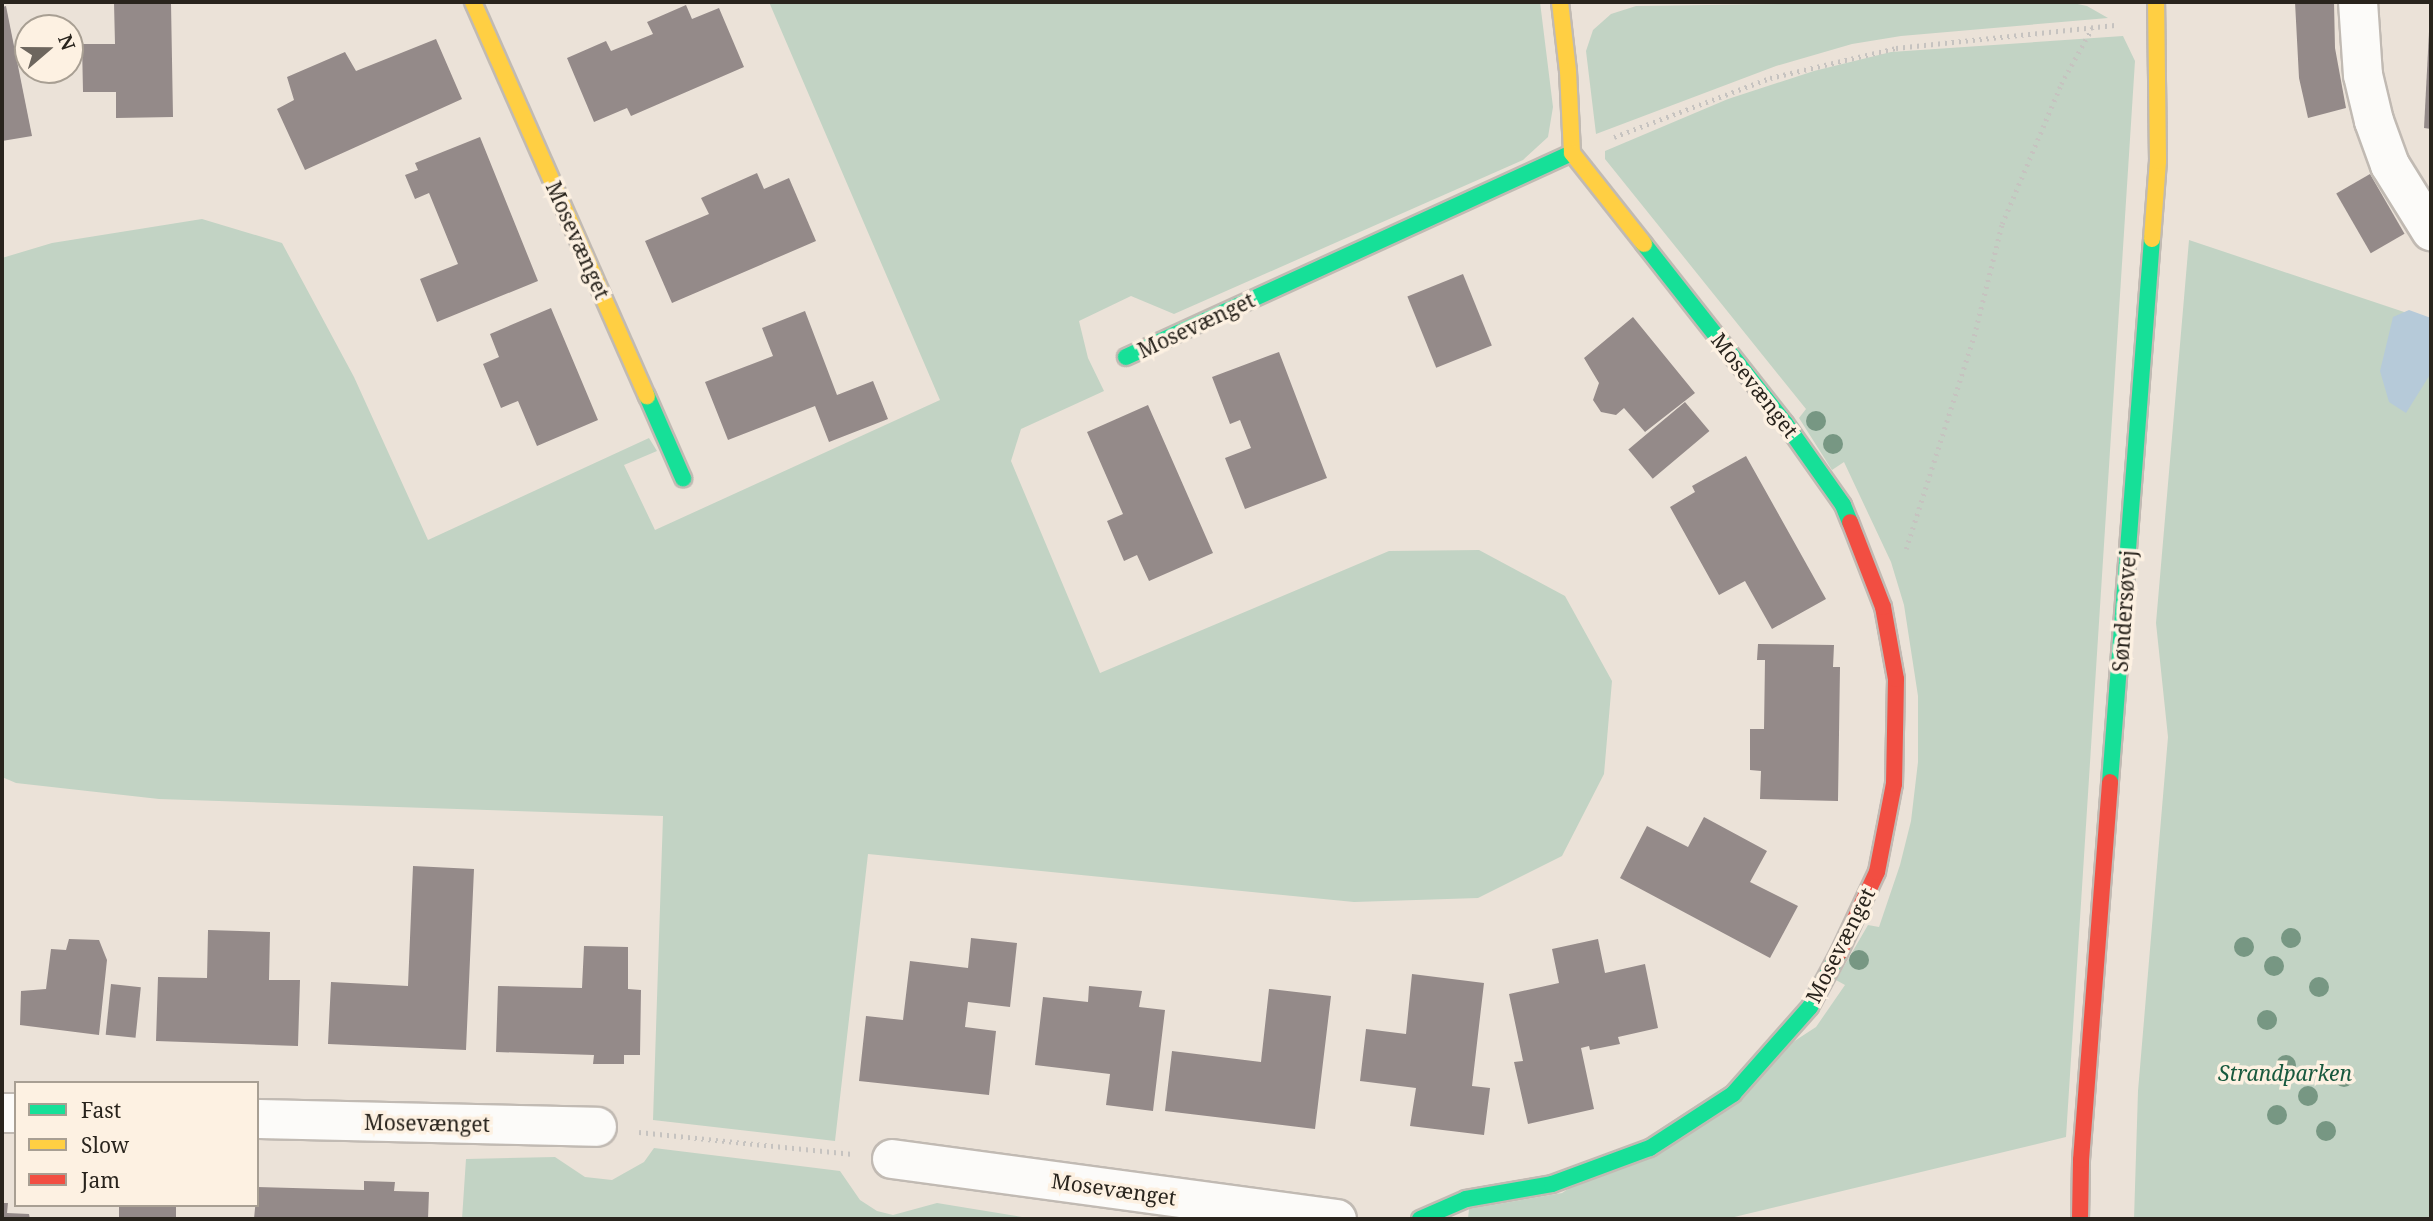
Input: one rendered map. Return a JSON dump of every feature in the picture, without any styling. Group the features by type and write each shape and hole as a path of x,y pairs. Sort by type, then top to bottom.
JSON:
{"street":[{"name":"Mosevænget","path":"473,2 684,478"},
{"path":"1560,2 1568,71 1572,153"},
{"name":"Søndersøvej","path":"2080,1219 2081,1160 2158,161 2156,2"},
{"path":"2358,2 2363,75 2374,121 2390,165 2425,210"},
{"name":"Mosevænget","path":"1126,357 1572,153 1825,476 1843,505 1883,607 1896,679 1892,796 1877,872 1857,920 1810,1007 1733,1094 1650,1148 1552,1184 1466,1199 1420,1219"},
{"name":"Mosevænget","path":"259,1119 597,1127"},
{"name":"Mosevænget","path":"892,1158 1337,1219"}],"path":[{"path":"1572,153 1770,78 1896,48 2155,21"},
{"path":"1883,607 1898,573 1969,349 2002,225 2060,84 2093,28"},
{"path":"597,1127 892,1158"}],"green space":[{"path":"769,2 1540,2 1553,107 1548,137 1523,160 1174,314 1131,296 1079,321 1088,358 1104,391 1021,429 1011,461 1100,673 1389,551 1479,550 1565,596 1612,681 1604,774 1562,856 1478,898 1354,902 868,854 835,1141 653,1120 663,816 159,799 16,783 2,777 2,258 52,243 202,219 282,243 354,377 428,540 649,438 657,451 624,465 655,530 940,400"},
{"path":"2068,2 2087,6 2108,18 1901,36 1852,44 1776,66 1596,134 1586,51 1593,30 1611,14 1636,6"},
{"path":"2123,36 2135,61 2066,1137 1726,1219 1468,1219 1469,1209 1562,1193 1816,1027 1845,985 1836,980 1868,925 1879,927 1900,865 1911,821 1918,762 1918,696 1904,605 1891,562 1844,462 1832,470 1799,418 1806,409 1605,159 1605,151 1728,99 1814,71 1891,52"},
{"name":"Strandparken","path":"2189,240 2431,321 2431,1219 2134,1219 2138,1091 2168,737 2156,623"},
{"path":"654,1148 840,1171 860,1200 877,1211 893,1215 937,1203 1034,1219 462,1219 466,1159 555,1157 585,1177 612,1180 644,1162"}],"water":[{"path":"2409,310 2431,318 2431,373 2406,413 2389,402 2380,371 2393,317"}],"building":[{"path":"2295,2 2334,2 2335,48 2346,108 2308,118 2299,78"},
{"path":"114,3 171,3 173,117 116,118 116,92 83,92 84,44 115,44"},
{"path":"686,5 692,19 719,8 744,67 631,116 627,108 594,122 567,58 606,41 611,51 653,34 647,22"},
{"path":"6,6 14,46 14,84 22,84 32,136 2,141 2,7"},
{"path":"2431,32 2431,129 2424,128"},
{"path":"436,39 462,99 305,170 277,109 294,100 287,77 345,52 356,71"},
{"path":"480,137 538,281 437,322 420,279 458,264 429,193 415,199 405,175 418,170 415,163"},
{"path":"757,173 764,189 789,178 816,241 672,303 645,241 709,214 701,198"},
{"path":"2370,174 2404,234 2371,253 2336,194"},
{"path":"1463,274 1492,345 1436,368 1407,296"},
{"path":"551,308 598,420 537,446 518,401 501,408 483,364 499,357 490,334"},
{"path":"805,311 837,395 873,381 888,419 829,442 815,406 728,440 705,382 773,356 762,328"},
{"path":"1633,317 1695,393 1645,432 1624,408 1616,415 1601,412 1593,400 1599,383 1584,358"},
{"path":"1279,352 1327,478 1245,509 1225,458 1251,448 1240,420 1230,424 1212,377"},
{"path":"1685,402 1709,431 1653,479 1628,450"},
{"path":"1148,405 1213,553 1149,581 1137,555 1124,561 1107,521 1123,514 1087,432"},
{"path":"1746,456 1826,599 1772,629 1745,581 1719,595 1670,507 1695,492 1692,486"},
{"path":"1758,644 1834,645 1833,667 1840,667 1838,801 1760,799 1761,771 1750,770 1750,729 1764,729 1765,660 1757,660"},
{"path":"1704,817 1767,851 1750,882 1798,906 1770,958 1620,878 1647,826 1688,847"},
{"path":"413,866 474,869 466,1050 328,1044 331,982 408,986"},
{"path":"208,930 270,932 269,980 300,980 298,1046 156,1041 158,977 207,978"},
{"path":"971,938 1017,943 1010,1007 968,1002 965,1027 996,1031 989,1095 859,1081 866,1016 903,1020 910,961 968,968"},
{"path":"69,939 99,940 107,960 99,1035 20,1025 21,991 46,989 51,949 66,950"},
{"path":"1598,939 1605,973 1645,964 1658,1028 1618,1037 1620,1044 1590,1050 1589,1046 1581,1048 1594,1109 1528,1124 1514,1062 1523,1061 1509,994 1559,983 1552,949"},
{"path":"584,946 628,947 628,989 641,990 640,1055 624,1055 624,1064 593,1064 594,1055 496,1052 498,986 582,988"},
{"path":"1412,974 1484,983 1472,1086 1490,1088 1484,1135 1410,1126 1416,1088 1360,1081 1366,1029 1406,1034"},
{"path":"111,984 141,987 136,1038 106,1035"},
{"path":"1089,986 1142,991 1139,1007 1165,1010 1153,1111 1106,1105 1110,1074 1035,1065 1043,997 1088,1002"},
{"path":"1269,989 1331,996 1315,1129 1165,1111 1172,1051 1261,1062"},
{"path":"364,1181 395,1182 394,1191 429,1192 428,1219 254,1219 255,1207 259,1207 259,1187 364,1190"},
{"path":"2,1203 8,1203 7,1213 29,1214 30,1219 2,1219"},
{"path":"119,1207 176,1207 176,1219 119,1219"}],"traffic: fast":[{"path":"1126,357 1572,153"},
{"path":"2110,782 2152,239"},
{"path":"1644,244 1785,423 1843,505 1850,522"},
{"path":"647,396 683,478"},
{"path":"1420,1219 1466,1199 1552,1184 1650,1148 1733,1094 1810,1007 1839,953"}],"traffic: slow":[{"path":"473,2 647,396"},
{"path":"1560,2 1568,71 1572,153 1644,244"},
{"path":"2152,239 2158,161 2156,2"}],"traffic: jam":[{"path":"1839,953 1877,872 1894,784 1896,679 1883,607 1850,522"},
{"path":"2080,1219 2081,1160 2110,782"}]}
